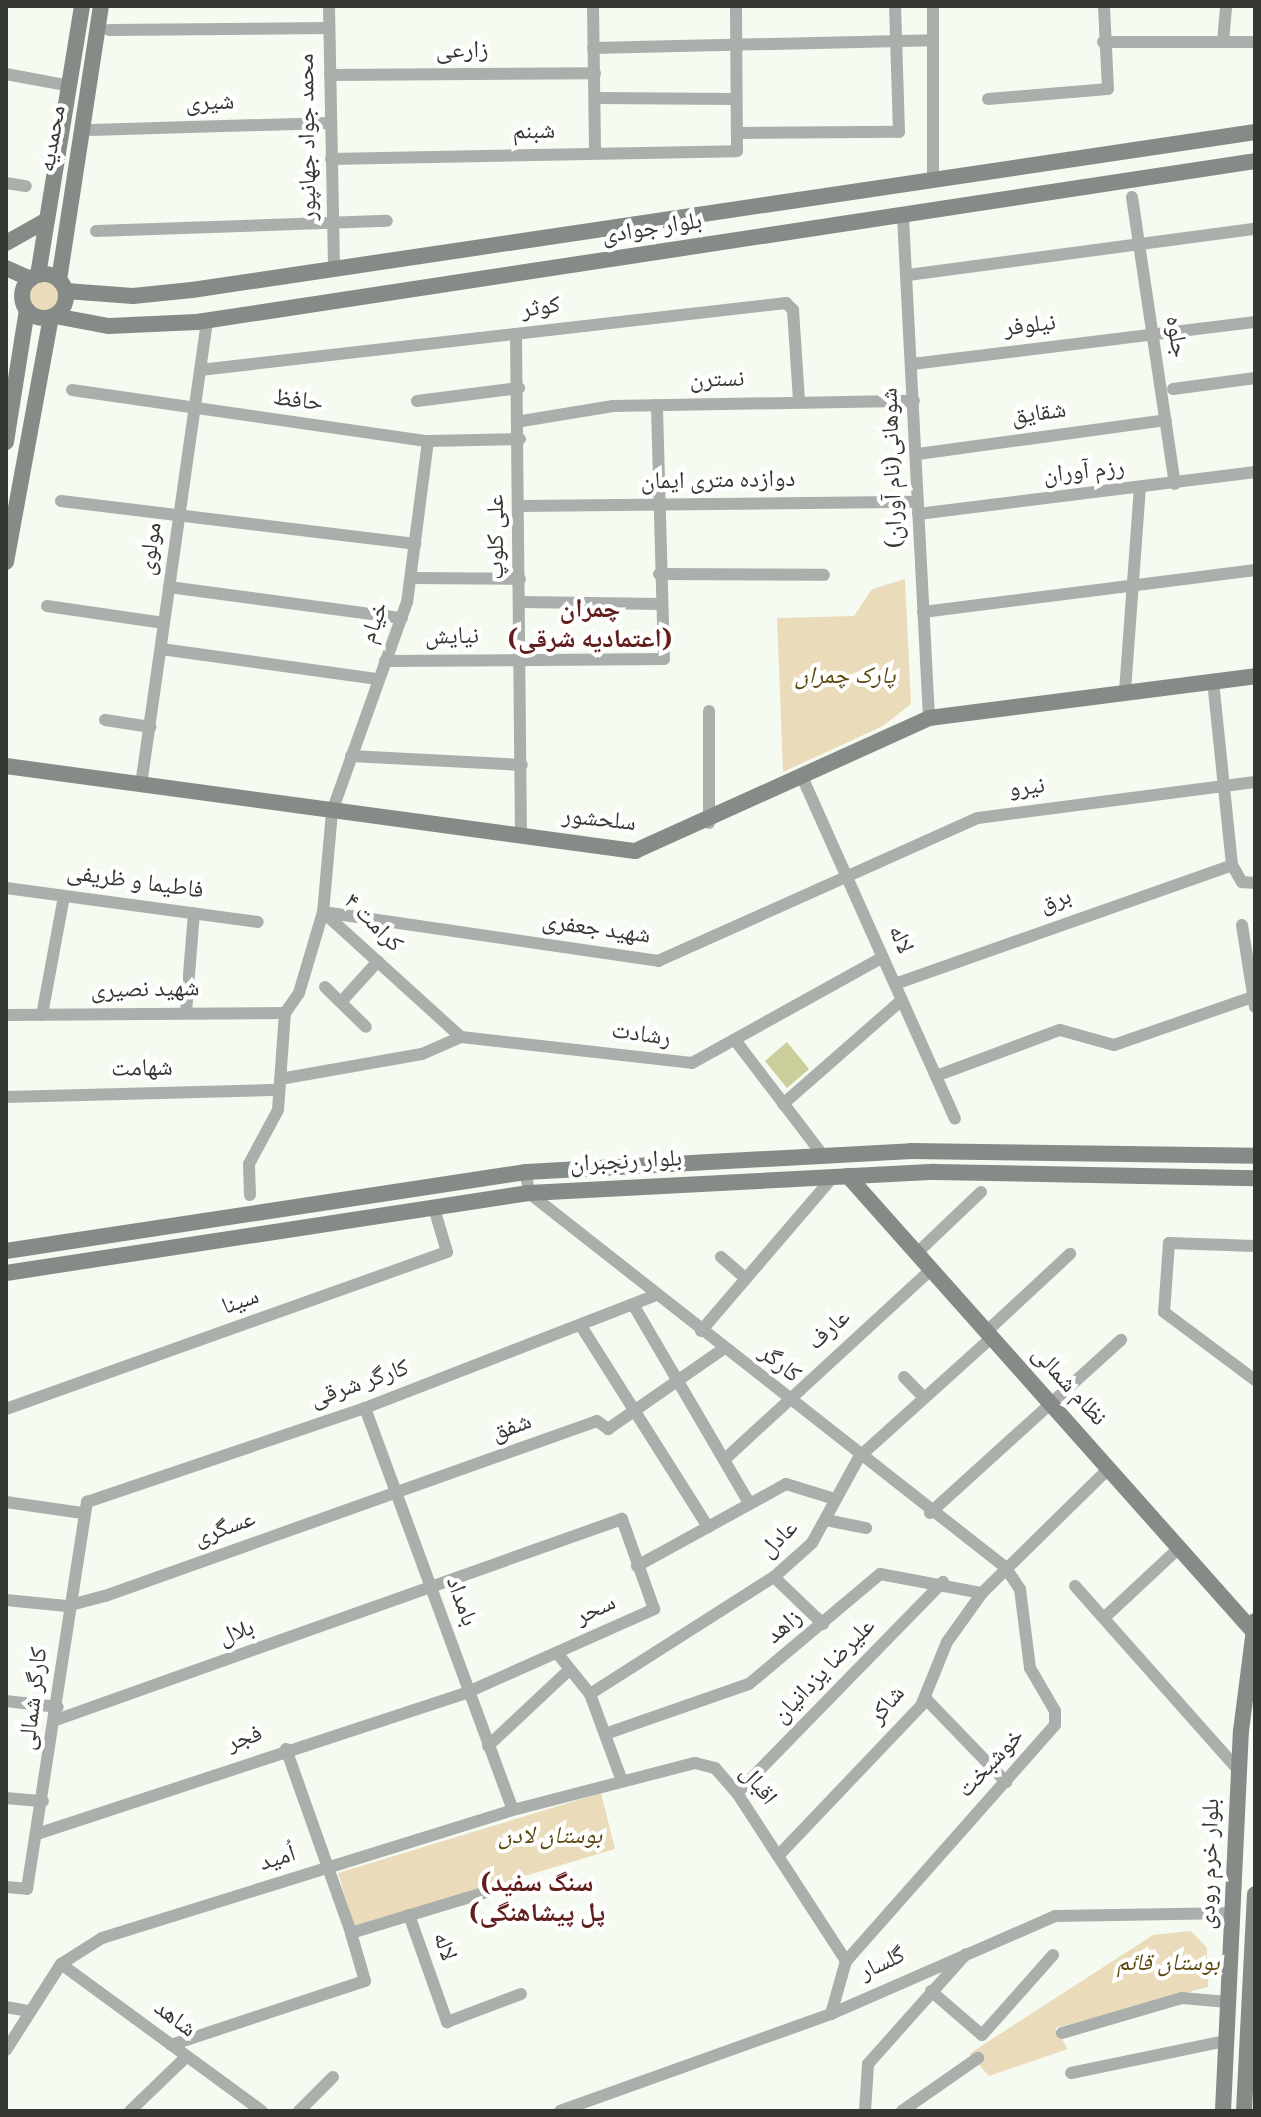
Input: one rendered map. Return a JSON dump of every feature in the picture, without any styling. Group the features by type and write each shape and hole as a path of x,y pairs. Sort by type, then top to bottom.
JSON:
{"street":[{"name":"محمدیه","path":"25,306 47,220 82,6"},
{"name":"محمدیه","path":"53,316 62,285 101,6"},
{"name":"محمد جواد جهانپور","path":"329,6 334,268"},
{"path":"593,6 595,153"},
{"path":"736,6 737,133 899,132 895,6"},
{"path":"933,6 933,177"},
{"path":"988,99 1108,89 1103,42 1104,6"},
{"path":"1223,42 1226,6"},
{"path":"109,30 329,28"},
{"path":"593,48 933,40"},
{"path":"1103,42 1255,42"},
{"name":"زارعی","path":"330,75 595,73"},
{"path":"6,74 70,86"},
{"path":"595,98 736,99"},
{"name":"شیری","path":"91,130 330,123"},
{"name":"بلوار جوادی","path":"6,268 62,285 148,295 1255,132"},
{"name":"شبنم","path":"331,159 737,151 737,133"},
{"path":"1103,156 1109,184"},
{"name":"بلوار جوادی","path":"6,294 25,306 53,316 121,327 207,320 903,217 1255,161"},
{"path":"6,183 26,186"},
{"name":"جلوه","path":"1132,197 1175,484"},
{"name":"شوهانی(نام آوران)","path":"903,217 918,454 929,718"},
{"path":"96,231 333,219 387,221"},
{"path":"6,243 47,220"},
{"path":"908,275 1255,229"},
{"name":"کوثر","path":"200,370 786,303 793,310 799,401"},
{"path":"6,442 25,306"},
{"path":"6,562 53,316"},
{"name":"مولوی","path":"141,785 207,320"},
{"name":"نیلوفر","path":"912,364 1255,322"},
{"name":"علی کلوپ","path":"516,335 522,421 521,836"},
{"path":"1173,389 1255,378"},
{"path":"417,401 519,388"},
{"name":"حافظ","path":"72,390 195,412 428,441 520,439"},
{"name":"نسترن","path":"522,421 657,405 914,401"},
{"path":"520,602 661,604 655,505 657,405"},
{"name":"شقایق","path":"918,454 1166,420"},
{"name":"خیام","path":"332,812 402,618 412,578 428,441"},
{"name":"رزم آوران","path":"918,508 1140,489 1255,472"},
{"path":"1125,691 1140,489"},
{"path":"61,501 179,518 415,544"},
{"name":"دوازده متری ایمان","path":"520,506 918,508"},
{"path":"923,612 1255,570"},
{"path":"659,574 824,575"},
{"path":"412,578 520,579"},
{"path":"169,587 402,618"},
{"name":"نیایش","path":"385,661 664,659 661,604"},
{"path":"47,606 164,623"},
{"path":"161,649 378,679"},
{"name":"سلحشور","path":"6,766 635,851 709,823 929,718 1255,676"},
{"path":"1213,681 1232,865 1242,882 1255,883"},
{"path":"709,711 709,823"},
{"path":"105,720 150,727"},
{"path":"351,756 522,765"},
{"name":"لاله","path":"803,779 955,1119"},
{"name":"نیرو","path":"847,877 978,818 1255,782"},
{"name":"کرامت ۴","path":"332,812 323,912 461,1037"},
{"name":"برق","path":"895,984 1232,865"},
{"name":"شهید جعفری","path":"323,912 658,961 847,877"},
{"name":"فاطیما و ظریفی","path":"6,888 258,922"},
{"path":"42,1015 64,896"},
{"path":"250,1195 248,1168 274,1123 285,1013 299,993 323,912"},
{"path":"186,1012 194,913"},
{"path":"936,1076 1060,1030 1114,1045 1254,1002 1242,925"},
{"name":"رشادت","path":"461,1037 686,1064 883,957"},
{"path":"341,1002 378,961"},
{"path":"325,987 366,1027"},
{"path":"783,1104 902,1000"},
{"name":"شهید نصیری","path":"6,1015 285,1013"},
{"name":"شهامت","path":"6,1097 280,1085 422,1054 461,1037"},
{"path":"735,1040 821,1153"},
{"name":"بلوار رنجبران","path":"6,1251 526,1172 821,1153 1255,1156"},
{"path":"526,1172 529,1193"},
{"path":"701,1331 841,1176"},
{"name":"بلوار رنجبران","path":"6,1273 529,1193 841,1176 1255,1178"},
{"name":"نظام شمالی","path":"841,1176 918,1252 1179,1548 1254,1625"},
{"path":"918,1252 981,1192"},
{"name":"کارگر","path":"529,1193 786,1400 930,1513 1005,1567"},
{"name":"سینا","path":"6,1409 447,1252 434,1208"},
{"path":"1255,1246 1169,1243 1164,1312 1255,1380"},
{"name":"عادل","path":"590,1694 774,1577 826,1520 859,1457 1070,1254"},
{"path":"721,1257 746,1279"},
{"name":"عارف","path":"724,1460 932,1269"},
{"name":"کارگر شرقی","path":"82,1513 108,1489 365,1408 656,1295"},
{"path":"634,1306 749,1503"},
{"path":"581,1326 708,1527"},
{"path":"930,1513 1121,1340"},
{"path":"635,1409 723,1349"},
{"path":"904,1377 923,1397"},
{"name":"بامداد","path":"365,1408 513,1810"},
{"name":"شفق","path":"396,1492 597,1421 608,1429 635,1409"},
{"name":"شاکر","path":"778,1856 925,1698 947,1642 982,1593 1109,1468"},
{"path":"637,1566 789,1484 835,1499"},
{"name":"عسگری","path":"67,1606 396,1492"},
{"path":"6,1502 82,1513"},
{"name":"کارگر شمالی","path":"6,1887 27,1889 57,1713 67,1606 82,1513"},
{"name":"بلال","path":"57,1713 432,1590 622,1519"},
{"name":"سحر","path":"468,1692 654,1609 622,1519"},
{"path":"826,1520 866,1528"},
{"path":"1105,1617 1179,1548"},
{"name":"خوشبخت","path":"846,1961 1006,1782 1057,1717 1030,1668 1023,1601 1005,1567"},
{"name":"زاهد","path":"608,1733 749,1684 880,1574 943,1582 982,1593"},
{"path":"774,1577 823,1624"},
{"name":"علیرضا یزدانیان","path":"737,1793 943,1582"},
{"path":"1075,1586 1239,1771"},
{"path":"6,1600 67,1606"},
{"name":"بلوار خرم رودی","path":"1223,2111 1239,1771 1254,1625"},
{"path":"557,1653 590,1694 608,1733 622,1781"},
{"path":"488,1746 569,1670"},
{"name":"فجر","path":"37,1834 286,1749 468,1692"},
{"path":"925,1698 1006,1782"},
{"path":"6,1701 57,1713"},
{"path":"171,2045 365,1981 330,1867 286,1749"},
{"name":"اقبال","path":"513,1810 703,1763 737,1793 846,1961"},
{"path":"6,1798 43,1801"},
{"name":"اُمید","path":"61,1964 124,1930 513,1810"},
{"path":"409,1915 490,1891"},
{"name":"بلوار خرم رودی","path":"1244,2111 1252,2038 1255,1894"},
{"name":"گلسار","path":"560,2111 831,2014 971,1949 1085,1911 1233,1913"},
{"name":"لاله","path":"351,1933 409,1915 447,2022 521,1994"},
{"path":"865,2111 868,2064 971,1949"},
{"path":"931,1991 982,2035 1053,1955"},
{"path":"831,2014 846,1961"},
{"path":"6,2050 28,2011 61,1964"},
{"name":"شاهد","path":"61,1964 262,2111"},
{"path":"1062,2033 1182,1998 1228,2002"},
{"path":"6,2007 28,2011"},
{"path":"1071,2073 1226,2041"},
{"path":"130,2111 186,2057"},
{"path":"902,2111 978,2058"},
{"path":"299,2111 333,2077"}],"green space":[{"path":"44,278 56,284 62,296 56,308 44,314 32,308 26,296 32,284"},
{"name":"پارک چمران","path":"905,579 911,704 883,726 783,772 777,618 854,616 872,589"},
{"name":"بوستان لادن","path":"601,1793 615,1849 354,1927 338,1873"},
{"name":"بوستان قائم","path":"1191,1931 1207,1948 1208,1987 1055,2028 1068,2049 989,2076 969,2054 1153,1935"}],"building":[{"path":"787,1042 809,1069 787,1088 765,1061"}],"district":[{"name":"چمران (اعتمادیه شرقی)","path":"590,627"},
{"name":"(سنگ سفید (پل پیشاهنگی","path":"537,1901"}]}
